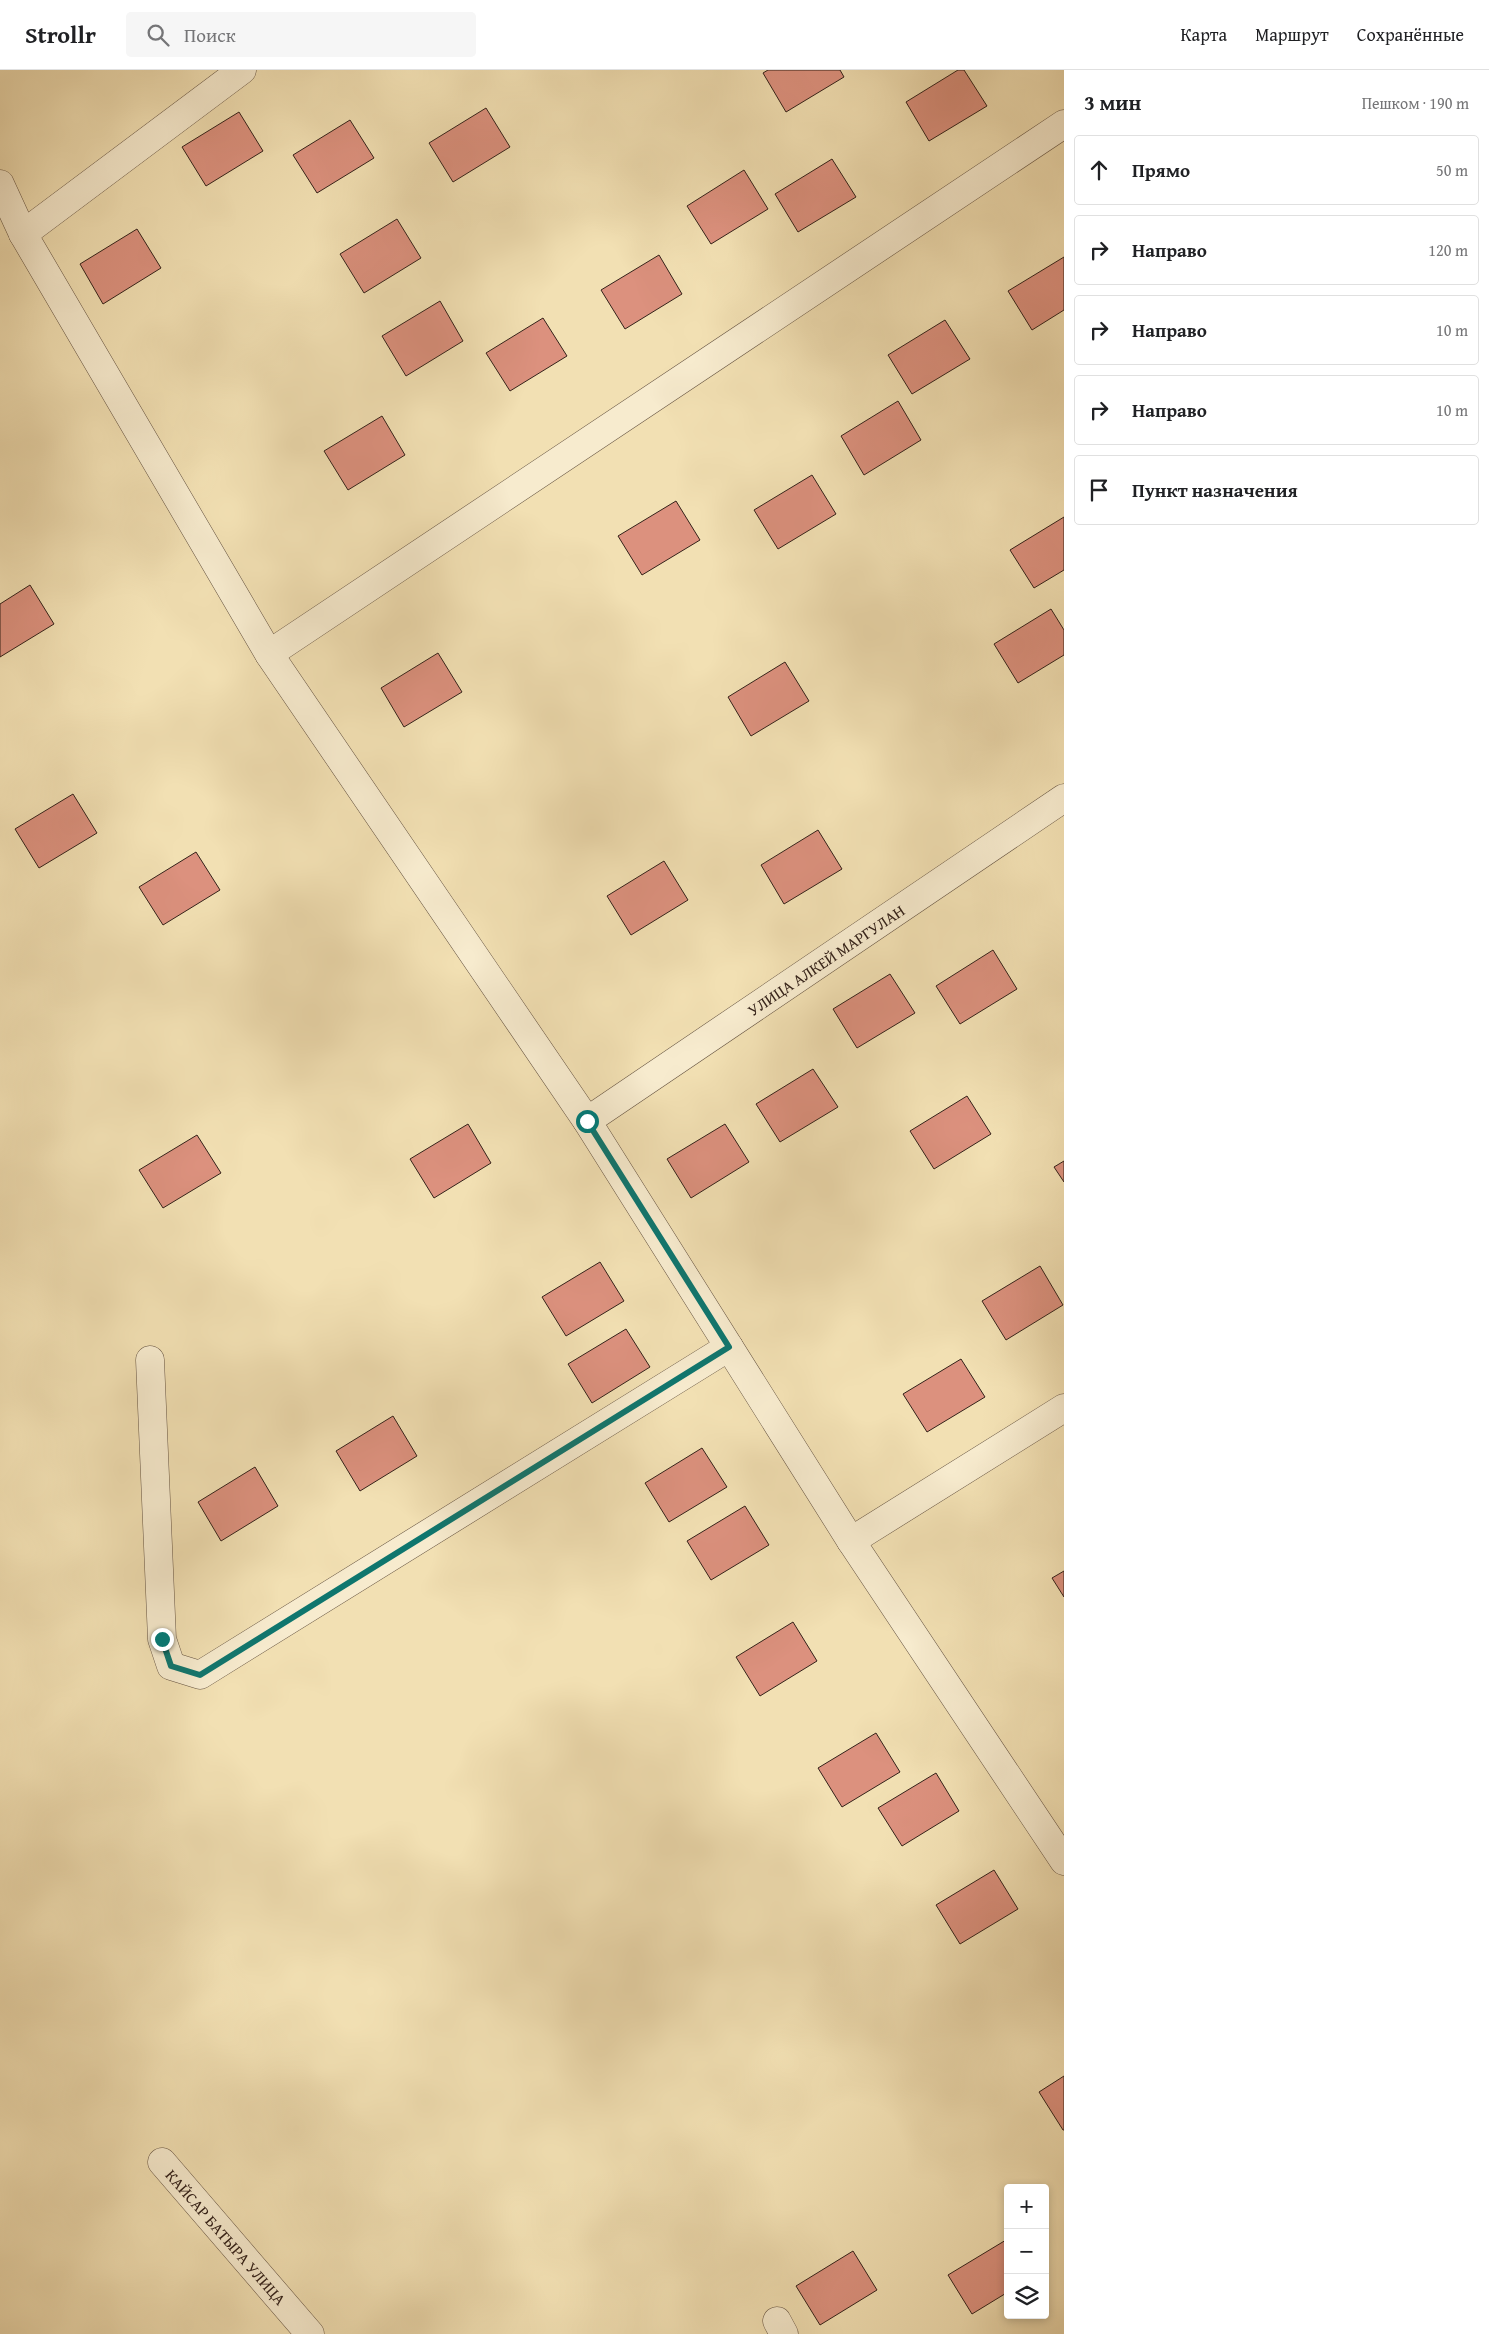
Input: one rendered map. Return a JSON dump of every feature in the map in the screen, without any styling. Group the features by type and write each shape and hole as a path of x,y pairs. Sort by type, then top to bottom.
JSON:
{"street":[{"path":"24,234 242,70"},
{"path":"269,654 1064,124"},
{"path":"0,184 24,234 269,654 587,1121 851,1541 1064,1861"},
{"name":"УЛИЦА АЛКЕЙ МАРГУЛАН","path":"587,1121 1064,798"},
{"path":"150,1360 162,1639 171,1666 200,1675 729,1347"},
{"path":"851,1541 1064,1408"},
{"name":"КАЙСАР БАТЫРА УЛИЦА","path":"162,2162 310,2334"}],"building":[{"path":"768,70 840,70 844,77 786,112 763,73"},
{"path":"958,70 964,70 987,106 929,141 906,102"},
{"path":"486,108 510,147 453,182 429,143"},
{"path":"239,112 263,151 206,186 182,147"},
{"path":"350,120 374,158 317,193 293,155"},
{"path":"832,159 856,197 798,232 775,194"},
{"path":"744,170 768,209 711,244 687,206"},
{"path":"397,219 421,258 364,293 340,254"},
{"path":"137,229 161,268 103,304 80,264"},
{"path":"659,255 682,294 625,329 601,290"},
{"path":"1064,257 1064,310 1032,330 1008,291"},
{"path":"440,301 463,341 406,376 382,336"},
{"path":"543,318 567,356 510,391 486,353"},
{"path":"945,320 970,359 912,394 888,355"},
{"path":"898,401 921,440 864,475 841,436"},
{"path":"382,416 405,455 348,490 324,451"},
{"path":"812,475 836,514 778,549 754,510"},
{"path":"676,501 700,540 642,575 618,536"},
{"path":"1064,517 1064,570 1034,588 1010,550"},
{"path":"30,585 54,624 0,657 0,604"},
{"path":"1051,609 1064,630 1064,655 1018,683 994,644"},
{"path":"438,653 462,692 404,727 381,688"},
{"path":"785,662 809,701 751,736 728,697"},
{"path":"73,794 97,833 39,868 15,829"},
{"path":"818,830 842,869 784,904 761,865"},
{"path":"196,852 220,890 163,925 139,887"},
{"path":"664,861 688,900 631,935 607,896"},
{"path":"993,950 1017,989 960,1024 936,986"},
{"path":"890,974 915,1013 857,1048 833,1009"},
{"path":"813,1069 838,1107 780,1142 756,1104"},
{"path":"967,1096 991,1134 934,1169 910,1131"},
{"path":"468,1124 491,1163 434,1198 410,1159"},
{"path":"725,1124 749,1162 691,1198 667,1159"},
{"path":"197,1135 221,1173 163,1208 139,1170"},
{"path":"1064,1161 1064,1182 1054,1167"},
{"path":"600,1262 624,1301 566,1336 542,1297"},
{"path":"1040,1266 1063,1305 1006,1340 982,1301"},
{"path":"626,1329 650,1367 592,1403 568,1364"},
{"path":"961,1359 985,1397 927,1432 903,1394"},
{"path":"393,1416 417,1456 360,1491 336,1451"},
{"path":"702,1448 727,1487 669,1522 645,1483"},
{"path":"255,1467 278,1506 221,1541 198,1502"},
{"path":"745,1506 769,1545 711,1580 687,1541"},
{"path":"1064,1571 1064,1597 1052,1578"},
{"path":"793,1622 817,1661 760,1696 736,1657"},
{"path":"876,1733 900,1772 842,1807 818,1768"},
{"path":"936,1773 959,1811 902,1846 878,1808"},
{"path":"994,1870 1018,1909 960,1944 936,1905"},
{"path":"1064,2076 1064,2130 1063,2130 1039,2092"},
{"path":"1004,2241 1004,2294 972,2314 948,2275"},
{"path":"853,2251 877,2290 820,2325 796,2286"}],"route":[{"path":"162,1639 171,1666 200,1675 729,1347 587,1121"}]}
